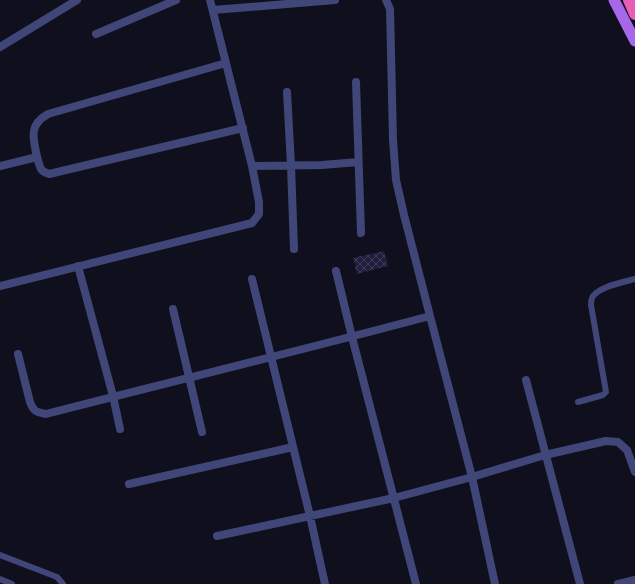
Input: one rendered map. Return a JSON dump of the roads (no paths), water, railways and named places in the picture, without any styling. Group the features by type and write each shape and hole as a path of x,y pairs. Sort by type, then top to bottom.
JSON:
{"highway":[{"path":"629,0 635,14"}],"main road":[{"path":"614,0 635,41"}],"street":[{"path":"0,47 77,0"},
{"path":"96,34 176,0"},
{"path":"0,286 252,222 259,214 259,202 252,166 210,0"},
{"path":"213,10 335,0"},
{"path":"386,0 390,9 393,140 396,180 472,477 495,584"},
{"path":"226,63 48,114 36,125 33,138 41,169 49,174 242,128"},
{"path":"356,82 361,233"},
{"path":"287,92 294,249"},
{"path":"0,166 38,157"},
{"path":"252,166 358,162"},
{"path":"78,266 114,396 120,429"},
{"path":"336,271 416,584"},
{"path":"252,279 272,357 325,584"},
{"path":"173,309 202,432"},
{"path":"18,354 32,408 37,412 46,414 430,316"},
{"path":"526,380 580,584"},
{"path":"217,536 394,498 546,455 606,441 618,442 626,450 635,472"},
{"path":"129,484 293,447"},
{"path":"618,584 635,580"}],"lane":[{"path":"578,402 604,395 606,392 591,305 592,297 596,292 613,284 635,279"},
{"path":"0,554 57,577 63,584"},
{"path":"0,579 12,584"}]}
